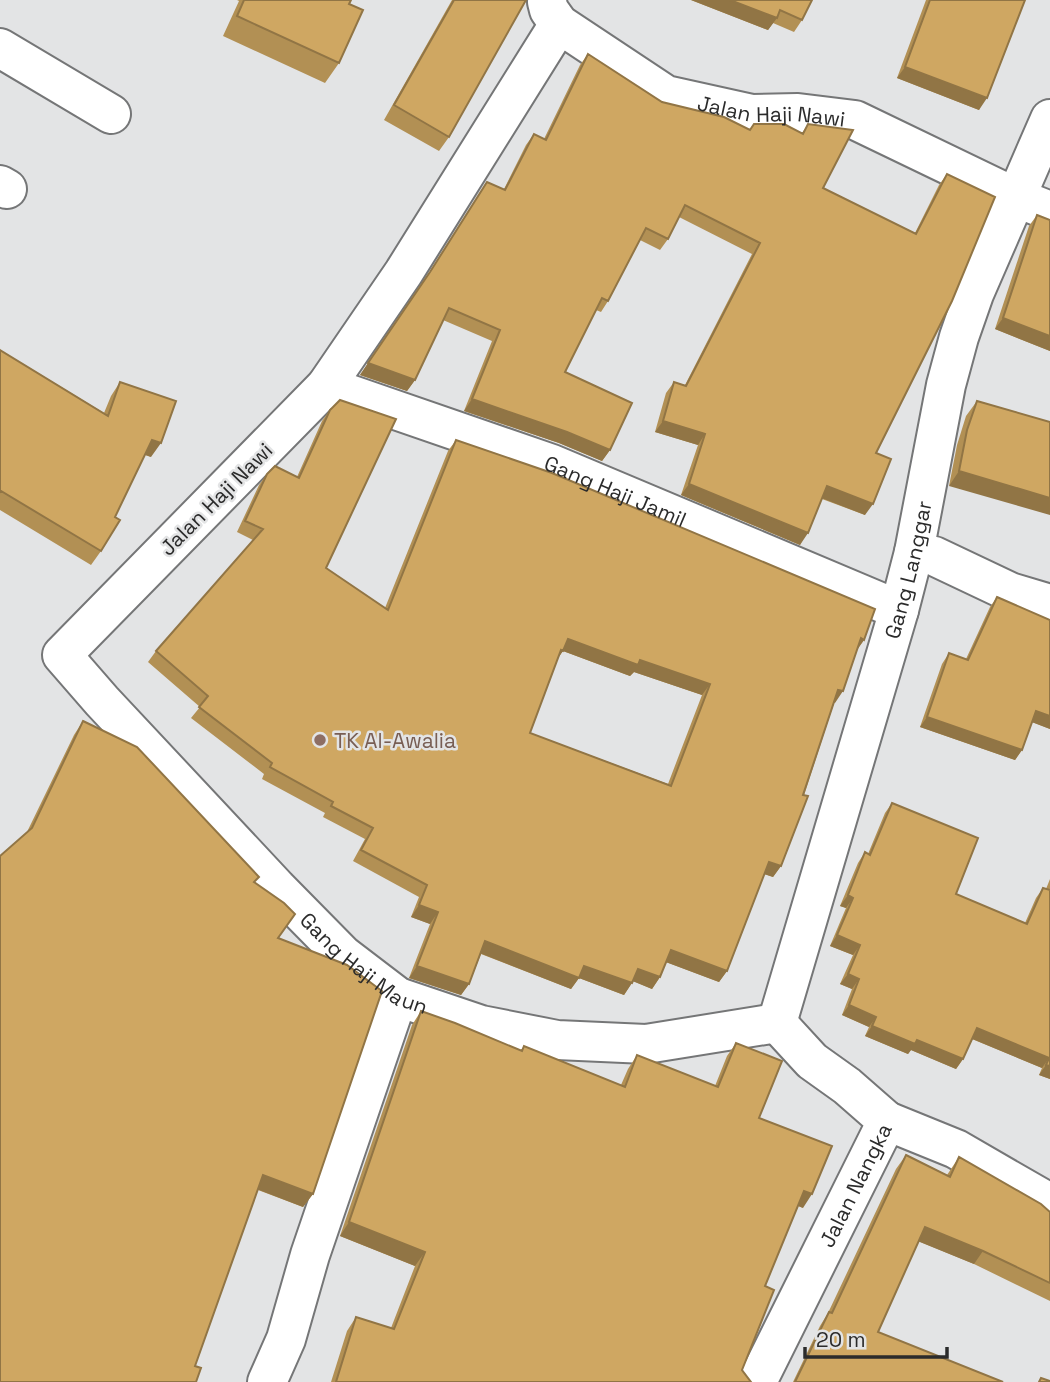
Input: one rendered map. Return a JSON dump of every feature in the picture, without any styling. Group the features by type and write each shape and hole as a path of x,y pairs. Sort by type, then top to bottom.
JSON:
{"street":[{"name":"Jalan Haji Nawi","path":"62,655 326,386 404,272 553,12 666,95 752,114 798,113 855,120 1033,204"},
{"path":"0,48 111,114"},
{"name":"Gang Langgar","path":"777,1023 899,610 914,552 946,386 959,337 974,294 1033,204 1050,119"},
{"name":"Gang Haji Jamil","path":"326,386 552,464 899,610"},
{"path":"914,552 934,556 1010,592 1050,604"},
{"name":"Gang Haji Maun","path":"62,655 277,888 344,955 398,997 481,1026 557,1040 646,1044 777,1023"},
{"path":"267,1382 286,1339 310,1255 398,997"},
{"name":"Jalan Nangka","path":"757,1382 887,1121 848,1086 812,1061 777,1023"},
{"path":"887,1121 956,1149 1049,1201"}],"building":[{"path":"244,0 351,0 349,4 363,10 339,63 237,16"},
{"path":"454,0 526,0 449,137 394,105"},
{"path":"730,0 812,0 802,20 780,10 777,18"},
{"path":"930,0 1025,0 987,98 905,67"},
{"path":"588,54 662,102 724,117 750,130 754,124 784,124 803,134 808,124 853,130 823,188 916,234 947,174 995,197 952,301 876,453 891,459 873,504 827,486 808,533 689,484 705,434 663,421 674,382 686,386 760,243 685,205 668,239 646,228 608,301 602,298 565,372 632,403 610,450 472,399 500,330 449,308 415,380 368,363 487,182 505,190 534,134 546,140"},
{"path":"1037,215 1050,220 1050,336 1003,318"},
{"path":"0,350 108,416 120,382 176,401 161,443 152,440 115,517 120,520 101,551 0,492"},
{"path":"340,400 396,419 326,568 388,610 456,440 552,473 875,609 864,640 861,638 843,691 838,690 803,795 808,796 781,866 769,862 727,971 671,950 660,977 638,969 632,983 584,966 579,978 485,941 469,984 417,966 438,912 419,905 427,885 361,850 373,828 331,806 333,802 270,767 272,763 199,707 208,696 156,651 263,529 245,521 267,474 275,466 299,478 330,410","holes":["568,639 638,665 640,660 710,684 671,786 530,733 561,650 563,651"]},
{"path":"977,401 1050,422 1050,498 959,471 967,430"},
{"path":"997,597 1050,620 1050,716 1036,711 1022,750 927,717 949,653 968,660"},
{"path":"83,721 137,747 259,877 254,882 295,914 278,938 347,965 382,991 313,1194 263,1175 195,1366 201,1368 196,1382 0,1382 0,856 32,828"},
{"path":"892,803 978,838 956,894 1027,924 1043,888 1050,890 1050,1066 1046,1065 1049,1058 977,1028 963,1059 917,1040 915,1044 872,1026 876,1017 849,1005 859,979 848,974 860,945 837,935 853,898 848,895 865,852 870,855"},
{"path":"421,1011 522,1051 524,1046 625,1087 637,1055 718,1087 736,1043 782,1061 759,1118 832,1146 812,1194 804,1191 765,1286 774,1290 742,1370 751,1382 336,1382 356,1317 394,1329 425,1252 349,1222"},
{"path":"906,1155 950,1177 959,1157 1041,1204 1050,1212 1050,1283 925,1227 878,1332 1003,1382 795,1382 829,1312 832,1313"}],"place":[{"name":"TK Al-Awalia","path":"320,740"}]}
